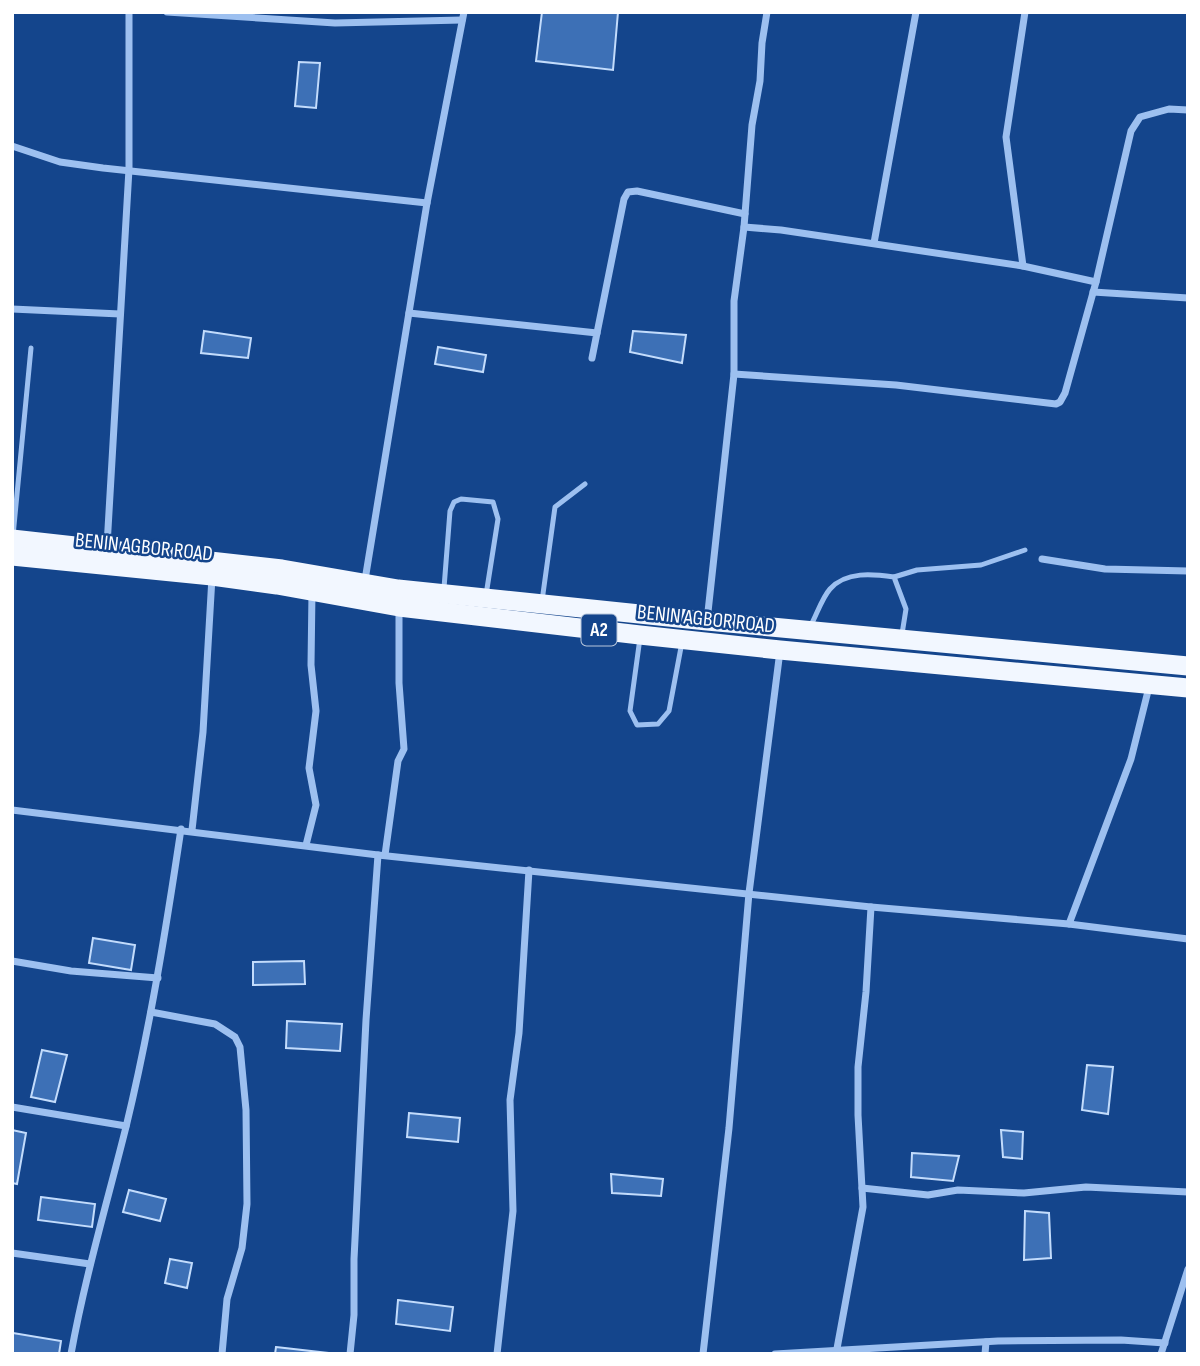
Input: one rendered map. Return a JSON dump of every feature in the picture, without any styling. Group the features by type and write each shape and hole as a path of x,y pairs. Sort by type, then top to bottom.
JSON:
{"highway":[{"name":"BENIN AGBOR ROAD","path":"13,539 282,569 444,594 1188,666"},
{"name":"BENIN AGBOR ROAD","path":"12,556 212,576 399,607 640,635 1188,688"}],"street":[{"path":"107,551 129,169 129,12"},
{"path":"167,12 335,23 463,16 427,203 365,583"},
{"path":"707,621 734,374 734,314 752,125 761,80 762,43 767,12"},
{"path":"874,243 916,12"},
{"path":"1023,266 1006,137 1025,12"},
{"path":"734,374 896,385 1056,404 1060,402 1065,393 1096,282 1131,131 1140,117 1169,109 1188,110"},
{"path":"12,146 60,162 427,203"},
{"path":"592,358 624,199 628,192 637,191 745,214"},
{"path":"744,227 874,243 1023,266 1096,282"},
{"path":"1093,292 1188,298"},
{"path":"12,309 120,314"},
{"path":"409,313 597,333"},
{"path":"1042,558 1105,569 1188,571"},
{"path":"192,831 203,732 212,576"},
{"path":"306,845 316,806 309,768 316,711 311,665 312,591"},
{"path":"350,1354 354,1315 354,1259 366,1020 382,855 398,761 404,748 399,683 399,607"},
{"path":"704,1354 729,1128 749,893 780,650"},
{"path":"1069,924 1131,759 1150,684"},
{"path":"12,810 382,855 871,907 1069,924 1188,939"},
{"path":"71,1354 151,1012 181,829"},
{"path":"497,1354 513,1212 510,1101 519,1033 529,870"},
{"path":"836,1352 863,1207 858,1067 871,907"},
{"path":"12,961 71,971 158,978"},
{"path":"151,1012 215,1024 235,1037 240,1047 246,1110 247,1204 242,1248 227,1299 222,1354"},
{"path":"12,1107 126,1126"},
{"path":"862,1188 928,1195 958,1190 1024,1193 1086,1186 1188,1192"},
{"path":"12,1253 90,1264"},
{"path":"1161,1354 1188,1269"},
{"path":"775,1354 986,1342 1121,1340 1165,1343"},
{"path":"985,1354 986,1342"}],"lane":[{"path":"13,539 16,472 31,348"},
{"path":"542,604 555,507 584,484"},
{"path":"444,594 450,511 454,502 461,499 472,500 492,502 498,519 486,598"},
{"path":"808,631 830,589 850,576 872,574 894,577 917,570 981,565 1025,550"},
{"path":"894,577 906,609 901,639"},
{"path":"640,635 631,711 637,725 658,724 669,711 683,638"}],"building":[{"path":"542,12 618,12 613,70 536,61"},
{"path":"299,62 320,63 316,108 295,106"},
{"path":"204,331 251,338 248,358 201,353"},
{"path":"633,331 686,335 682,363 630,352"},
{"path":"438,347 486,355 483,372 435,364"},
{"path":"93,938 135,945 131,970 89,963"},
{"path":"304,961 305,984 253,985 253,962"},
{"path":"287,1021 342,1024 340,1051 286,1048"},
{"path":"42,1050 67,1055 55,1102 31,1097"},
{"path":"1087,1065 1113,1067 1108,1114 1082,1110"},
{"path":"409,1113 460,1118 458,1142 407,1137"},
{"path":"12,1130 26,1133 17,1184 12,1183"},
{"path":"1001,1130 1023,1132 1022,1159 1003,1157"},
{"path":"912,1153 959,1156 953,1181 911,1177"},
{"path":"611,1174 663,1179 661,1196 612,1193"},
{"path":"129,1190 166,1199 160,1221 123,1212"},
{"path":"41,1197 95,1204 92,1227 38,1220"},
{"path":"1025,1211 1049,1213 1051,1258 1024,1260"},
{"path":"170,1259 192,1263 187,1288 165,1283"},
{"path":"398,1300 453,1307 450,1331 396,1324"},
{"path":"13,1333 61,1341 59,1354 12,1354"},
{"path":"276,1347 328,1353 328,1354 275,1354"}]}
